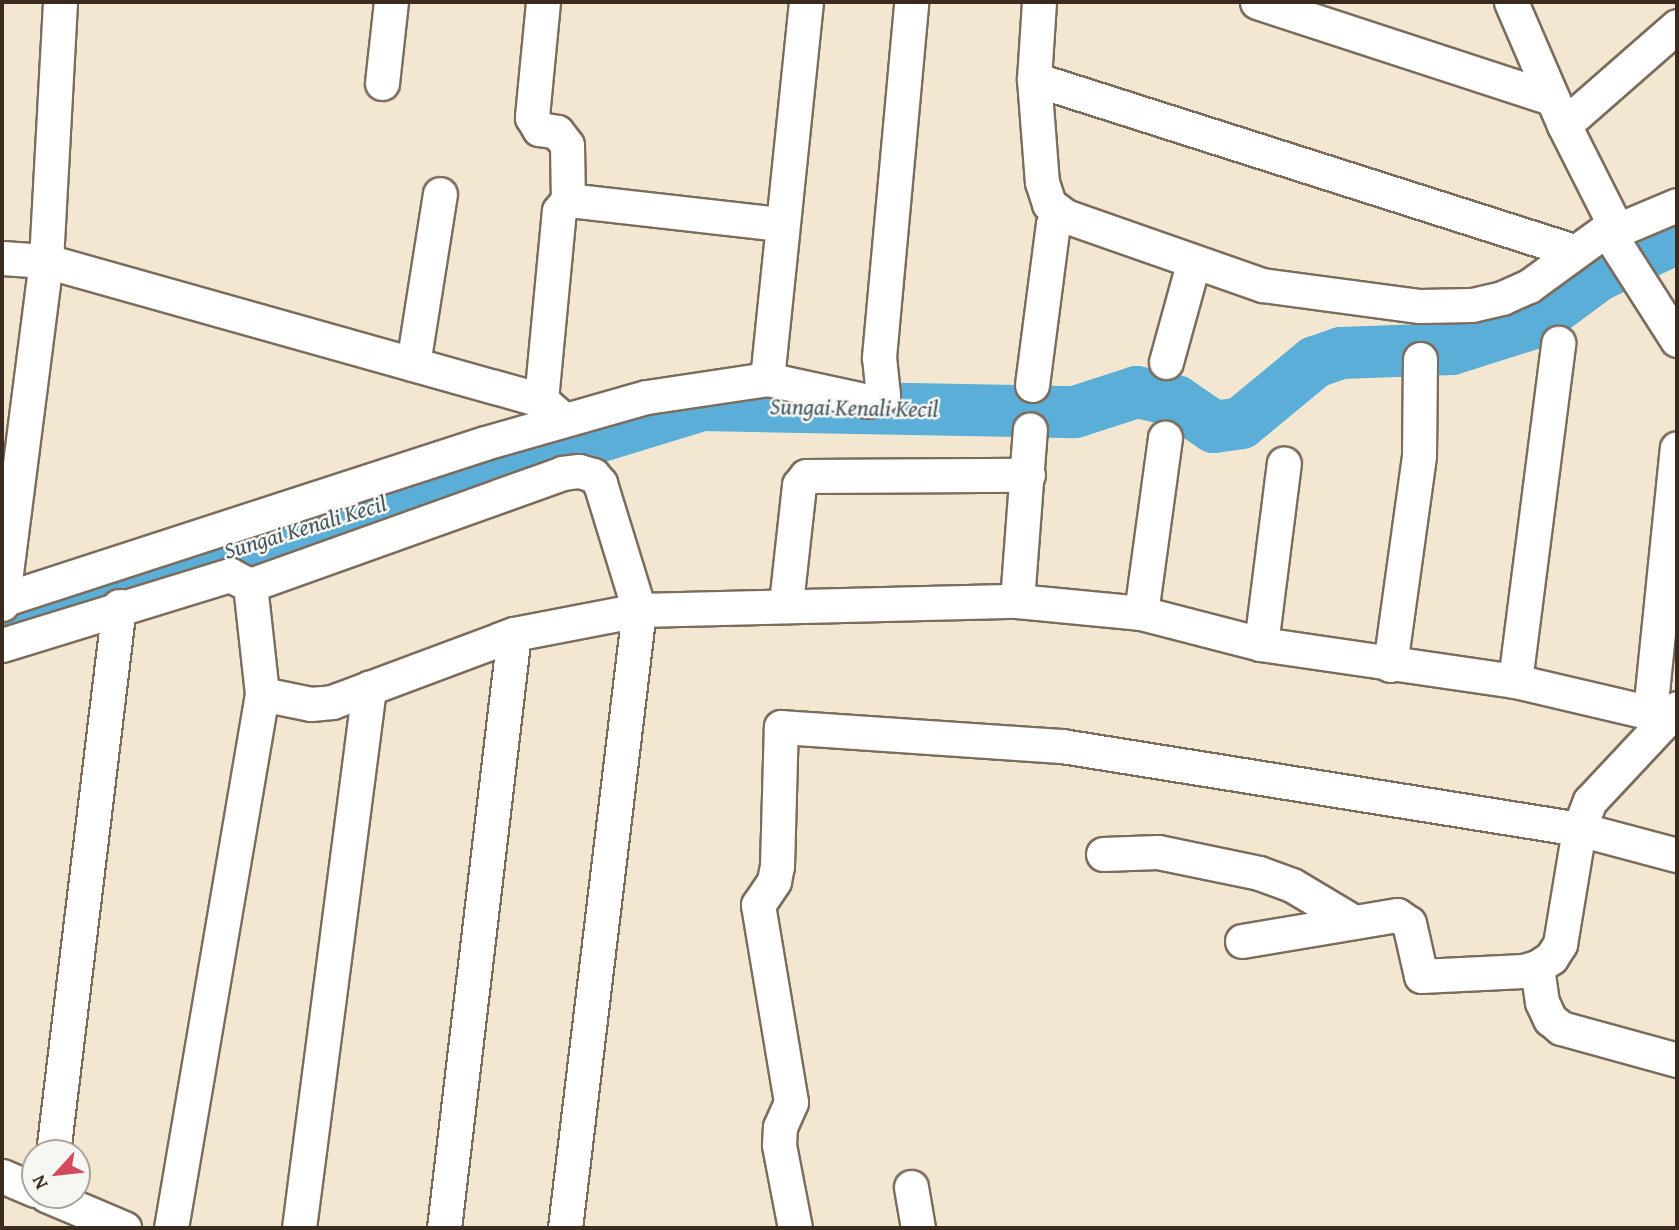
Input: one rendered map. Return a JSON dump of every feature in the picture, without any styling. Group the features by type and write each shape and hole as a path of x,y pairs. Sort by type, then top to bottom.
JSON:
{"street":[{"path":"60,2 46,261 2,601 552,410 767,379 868,401 883,395 879,357 911,2"},
{"path":"382,83 391,2"},
{"path":"543,2 532,117 539,130 557,132 567,145 568,200 559,211 552,410"},
{"path":"767,379 780,224 806,2"},
{"path":"1039,2 1034,79 1043,190 1049,204 1065,216 1193,264 1262,285 1420,306 1472,304 1511,294 1529,286 1574,251 1677,205"},
{"path":"1257,2 1558,112"},
{"path":"1511,2 1558,112 1633,274 1677,340"},
{"path":"1558,112 1677,26"},
{"path":"1034,79 1574,251"},
{"path":"413,364 440,194"},
{"path":"568,200 780,224"},
{"path":"1032,385 1053,224 1065,216"},
{"path":"2,258 46,261 413,364 552,410"},
{"path":"1166,362 1193,264"},
{"path":"1515,681 1558,343"},
{"path":"1390,665 1419,455 1420,359"},
{"path":"1017,601 1030,429"},
{"path":"1141,612 1166,438"},
{"path":"1261,644 1284,463"},
{"path":"1242,941 1354,922 1404,918 1421,975 1523,971 1537,967 1551,958 1560,944 1579,829 1590,802 1668,714 1677,467"},
{"path":"250,585 562,473 579,471 593,475 600,483 639,610 565,1228"},
{"path":"786,603 799,485 806,477 1028,474"},
{"path":"2,645 220,575 238,577 250,585"},
{"path":"171,1228 262,694 250,585"},
{"path":"262,694 311,704 332,702 514,634 639,610 786,603 1017,601 1141,612 1261,644 1390,665 1515,681 1668,714"},
{"path":"55,1139 118,606"},
{"path":"444,1228 514,634"},
{"path":"299,1228 369,688"},
{"path":"795,1228 779,1145 780,1127 791,1102 758,905 774,881 776,866 780,727 1062,746 1579,829 1677,855"},
{"path":"1103,854 1158,852 1259,873 1292,884 1354,922"},
{"path":"1537,967 1542,1002 1550,1019 1561,1028 1677,1060"},
{"path":"2,1176 21,1184"},
{"path":"911,1187 918,1228"},
{"path":"80,1209 124,1228"}],"waterway":[{"name":"Sungai Kenali Kecil","path":"2,629 196,560 702,405 1075,412 1137,392 1176,401 1214,427 1241,423 1315,362 1341,353 1452,349 1534,323 1597,276 1677,238"}]}
